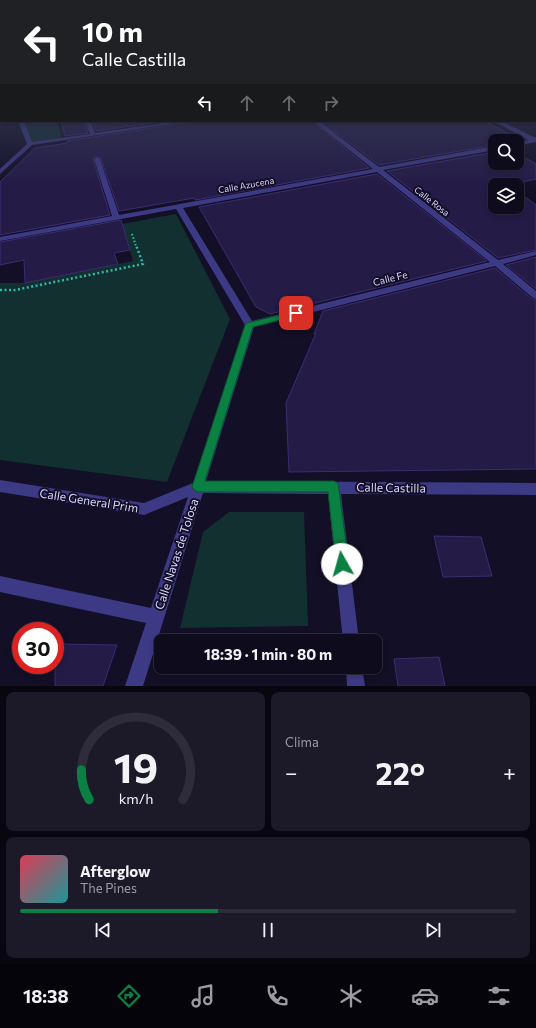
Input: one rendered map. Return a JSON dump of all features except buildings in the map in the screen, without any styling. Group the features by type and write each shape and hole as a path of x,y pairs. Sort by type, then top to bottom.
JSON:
{"street":[{"path":"22,124 30,144"},
{"path":"89,124 93,135"},
{"path":"0,172 30,144 168,124"},
{"name":"Calle Rosa","path":"320,124 497,263 536,296"},
{"path":"503,124 536,141"},
{"path":"524,143 536,141"},
{"name":"Calle Azucena","path":"0,239 488,149"},
{"path":"97,159 116,218"},
{"path":"179,206 250,325"},
{"name":"Calle Fe","path":"250,325 536,253"},
{"name":"Calle Navas de Tolosa","path":"134,686 250,325"},
{"name":"Calle General Prim","path":"0,486 144,509 198,487"},
{"name":"Calle Castilla","path":"198,487 536,489"},
{"path":"334,487 350,634"},
{"path":"0,584 156,617"},
{"path":"355,674 356,686"}],"path":[{"path":"0,290 14,290 143,264 126,216"}],"green space":[{"path":"22,124 58,124 62,140 30,144"},
{"path":"176,214 230,319 167,482 0,460 0,283 25,283 133,261 122,224"},
{"path":"229,512 304,512 308,626 180,628 203,532"}],"route":[{"path":"296,313 250,325 198,487 334,487 342,564"}]}
